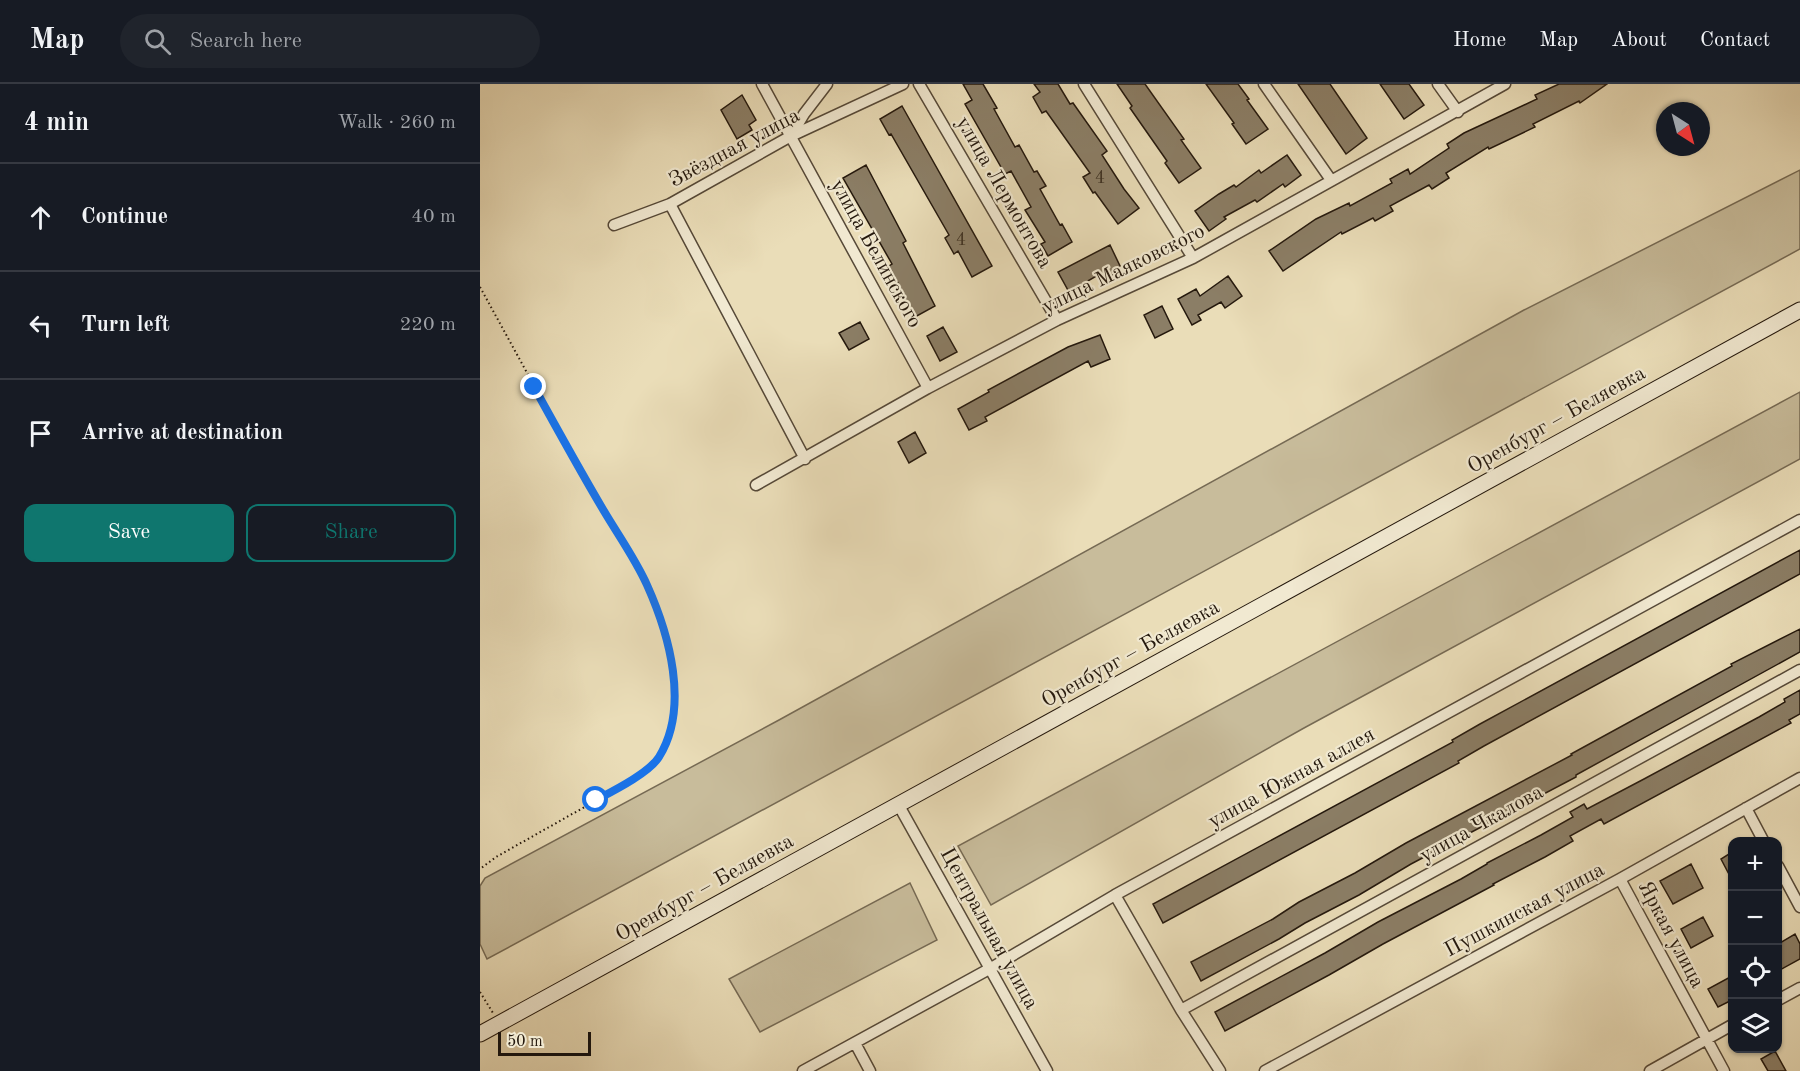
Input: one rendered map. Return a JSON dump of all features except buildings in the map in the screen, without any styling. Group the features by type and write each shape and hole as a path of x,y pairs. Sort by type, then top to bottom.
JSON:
{"main road":[{"name":"Оренбург – Беляевка","path":"480,1034 1800,309"}],"street":[{"name":"улица Белинского","path":"762,84 928,388"},
{"path":"791,136 804,114 827,84"},
{"name":"Звёздная улица","path":"614,225 670,204 791,136 903,84"},
{"name":"улица Лермонтова","path":"919,84 1057,320"},
{"path":"1084,84 1193,258"},
{"path":"1264,84 1331,180"},
{"path":"1438,84 1458,112"},
{"name":"улица Маяковского","path":"756,485 928,388 1057,320 1193,258 1505,84"},
{"path":"670,204 805,459"},
{"name":"улица Южная аллея","path":"803,1071 991,968 1116,895 1800,520"},
{"name":"улица Чкалова","path":"1181,1010 1800,670"},
{"name":"Пушкинская улица","path":"1265,1071 1620,879 1800,778"},
{"name":"Центральная улица","path":"898,804 1047,1071"},
{"path":"1746,808 1761,837"},
{"path":"1782,874 1800,908"},
{"name":"Яркая улица","path":"1620,879 1724,1071"},
{"path":"1116,895 1181,1010 1220,1071"},
{"path":"1780,999 1800,988"},
{"path":"1650,1071 1728,1027"},
{"path":"855,1043 870,1071"}],"path":[{"path":"480,287 577,464 647,584 670,650 675,693 673,723 659,758 636,778 496,857 480,869"},
{"path":"480,992 499,1023"}],"shaded area":[{"path":"1800,170 1800,249 487,959 480,944 480,886 485,878 779,720 1524,310"},
{"path":"1800,392 1800,459 1304,728 991,905 958,846"},
{"path":"910,883 937,940 760,1032 729,979"}],"route":[{"path":"534,387 647,584 670,650 675,693 673,723 659,758 636,778 596,800"}]}
